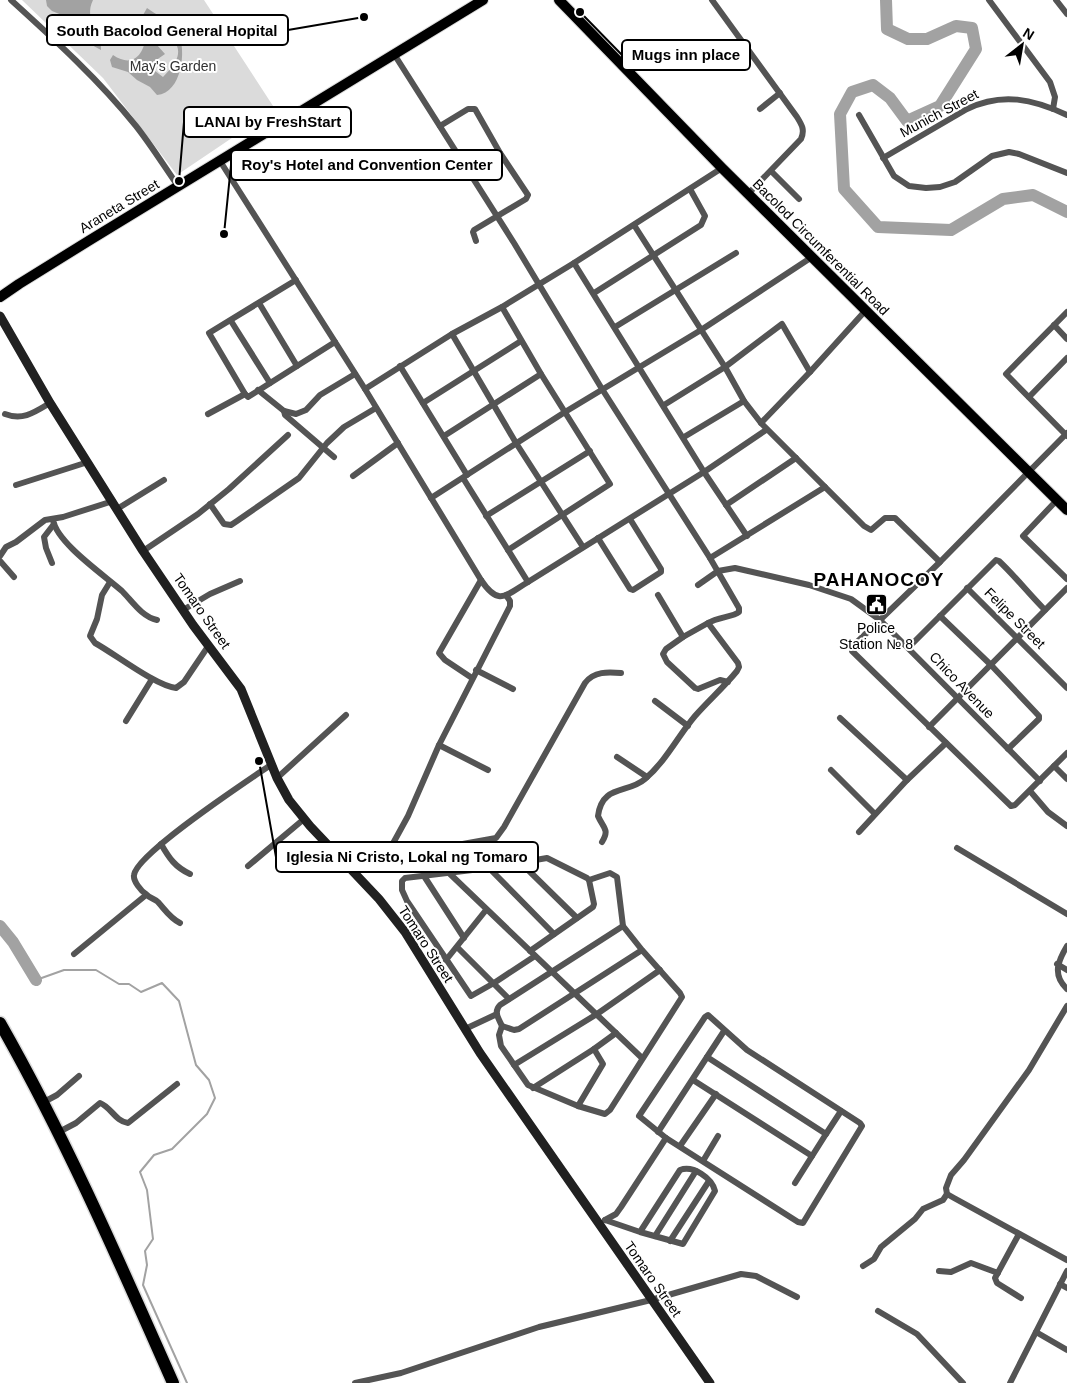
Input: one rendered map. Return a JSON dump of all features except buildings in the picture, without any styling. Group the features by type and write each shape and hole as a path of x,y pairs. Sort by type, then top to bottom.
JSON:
{"highway":[{"path":"0,1023 101,1220 157,1353 172,1383"},
{"path":"0,1034 41,1103"},
{"path":"157,1353 167,1383"}],"main road":[{"name":"Araneta Street","path":"0,298 19,284 483,0"},
{"name":"Bacolod Circumferential Road","path":"559,0 722,168 1067,510"}],"street":[{"path":"11,0 69,53 100,85 136,126 178,186"},
{"path":"712,0 780,93 804,132 801,139 748,194"},
{"path":"989,0 1050,82 1055,97 1053,109"},
{"path":"1056,0 1067,14"},
{"path":"394,54 497,216 602,389 718,570 739,610 735,615 720,617 682,637 666,649 663,654 667,662 698,689 720,680 728,682"},
{"path":"760,110 780,93"},
{"name":"Munich Street","path":"883,158 980,103 994,100 1024,100 1067,115"},
{"path":"440,126 472,108 529,196 474,230 476,241"},
{"path":"859,116 894,176 910,186 940,187 955,182 992,156 1009,152 1019,154 1067,173"},
{"path":"468,171 500,152"},
{"path":"220,161 365,389 481,580 497,597 506,595 630,519 766,430"},
{"path":"365,389 452,334 502,307 574,263 722,168"},
{"path":"771,171 798,199"},
{"path":"594,293 701,225 705,216 690,189"},
{"path":"634,225 725,367 744,401 766,430 868,529 874,528 888,517 895,518 940,562"},
{"path":"615,327 736,253"},
{"path":"432,498 565,412 701,330 812,257"},
{"path":"574,263 684,437 704,472 747,536"},
{"path":"296,280 210,334 245,394 248,397 335,342"},
{"path":"259,303 297,366"},
{"path":"502,307 540,374 610,484 508,550"},
{"path":"761,423 866,310"},
{"path":"1067,312 1006,374 1066,434 940,562 852,647 852,651 1011,806 1015,805 1030,791 1067,753"},
{"name":"Tomaro Street","path":"0,316 50,403 143,551 183,610 241,689 289,800 304,819 379,899 405,932 465,1029 601,1221 651,1300 710,1383"},
{"path":"230,321 270,383"},
{"path":"664,405 725,367 782,324 810,372"},
{"path":"1054,326 1067,338"},
{"path":"452,334 516,443 583,547"},
{"path":"423,403 521,341"},
{"path":"1029,397 1067,358"},
{"path":"400,366 444,436 486,516 528,582"},
{"path":"258,390 284,411 296,414 306,410 320,396 355,374"},
{"path":"444,436 540,374"},
{"path":"208,414 245,394"},
{"path":"684,437 744,401"},
{"path":"5,414 17,417 27,416 50,403"},
{"path":"210,504 222,521 230,525 299,478 344,426 376,408"},
{"path":"284,411 285,415 334,457"},
{"path":"143,551 198,514 288,435"},
{"path":"353,476 398,443"},
{"path":"486,516 590,452"},
{"path":"726,505 796,458"},
{"path":"16,486 88,462"},
{"path":"0,556 6,548 44,520 53,522 115,505 164,480"},
{"path":"710,558 825,486"},
{"path":"1057,500 1023,536 1067,579"},
{"path":"598,538 630,589 633,590 644,584 661,572 661,568 630,519"},
{"path":"52,563 44,537 53,522"},
{"path":"53,522 62,537 150,618 157,620"},
{"path":"0,561 14,577"},
{"path":"908,648 994,562 999,561 1045,610"},
{"name":"Chico Avenue","path":"718,570 735,568 809,586 851,599 880,620 1040,781"},
{"path":"698,585 718,570"},
{"path":"472,678 438,653 481,580"},
{"path":"183,610 210,594 240,581"},
{"path":"110,582 102,595 98,619 90,636 91,639 169,688 176,688 181,685 208,645"},
{"name":"Felipe Street","path":"967,588 1067,688"},
{"path":"929,727 1067,588"},
{"path":"385,858 408,816 472,678 510,606 510,601 506,595"},
{"path":"658,595 682,637"},
{"path":"940,616 991,665 1039,716 1039,719 1008,749"},
{"path":"602,842 606,835 606,830 598,816 605,798 618,790 640,783 647,778 688,726 739,667 738,662 708,623"},
{"path":"476,670 513,689"},
{"path":"355,872 385,858 496,838 585,683 595,675 611,672 621,674"},
{"path":"126,721 152,678"},
{"path":"655,700 688,726"},
{"path":"278,778 346,715"},
{"path":"840,718 907,780"},
{"path":"858,832 907,780 946,743"},
{"path":"439,746 488,770"},
{"path":"617,756 647,778"},
{"path":"180,923 169,916 158,902 146,895 134,878 134,873 150,853 161,844 201,813 272,764"},
{"path":"1054,766 1067,779"},
{"path":"831,770 874,814"},
{"path":"1030,791 1048,812 1067,826"},
{"path":"248,866 304,819"},
{"path":"161,844 171,862 190,874"},
{"path":"957,848 1067,914"},
{"path":"547,858 553,859 589,880 594,904 494,983 471,996 416,916 402,890 402,881 405,878 489,868 547,858"},
{"path":"521,863 577,918"},
{"path":"489,868 554,934"},
{"path":"502,1026 498,1035 499,1041 525,1081 532,1088 602,1114 608,1112 682,997 623,926 617,877 610,872 589,880"},
{"path":"449,874 642,1058"},
{"path":"424,876 464,938"},
{"path":"74,954 146,895"},
{"path":"446,960 486,910"},
{"path":"623,926 497,1008 496,1014 502,1026 514,1030 518,1029 642,950"},
{"path":"1067,946 1057,964 1059,978 1067,989"},
{"path":"457,948 509,1000"},
{"path":"1057,964 1067,970"},
{"path":"514,1065 597,1014 660,970"},
{"path":"862,1266 874,1259 881,1247 915,1219 923,1209 943,1200 947,1194 946,1188 951,1175 1029,1070 1064,1016 1067,1006"},
{"path":"465,1029 496,1014"},
{"path":"708,1015 724,1031 747,1050 862,1126 803,1223 798,1222 666,1138 639,1116 704,1017 708,1015"},
{"path":"658,1132 724,1031"},
{"path":"532,1088 594,1050 616,1033"},
{"path":"578,1106 603,1064 594,1050"},
{"path":"707,1058 826,1134"},
{"path":"41,1103 57,1095 79,1076"},
{"path":"693,1080 812,1156"},
{"path":"56,1134 76,1124 100,1103 104,1104 120,1121 128,1123 177,1084"},
{"path":"680,1146 716,1094"},
{"path":"795,1183 841,1111"},
{"path":"703,1161 718,1136"},
{"path":"601,1221 616,1214 666,1138"},
{"path":"601,1221 670,1241 683,1244 715,1191 713,1185 690,1168 680,1170 640,1232"},
{"path":"655,1236 696,1171"},
{"path":"670,1241 708,1181"},
{"path":"947,1194 1067,1260"},
{"path":"1019,1234 995,1278 997,1283 1021,1298"},
{"path":"939,1271 951,1272 971,1263 998,1273"},
{"path":"1010,1383 1067,1271"},
{"path":"355,1383 401,1373 539,1326 651,1300 741,1274 756,1276 797,1298"},
{"path":"1060,1284 1067,1288"},
{"path":"878,1311 917,1334 963,1383"},
{"path":"1036,1332 1067,1350"}],"green space":[{"name":"May's Garden","path":"22,0 204,0 275,109 177,175 103,78"}],"shaded area":[{"path":"46,0 93,0 90,14 101,43 101,50 90,44 74,20 52,11 47,6"},
{"path":"147,8 168,21 178,32 181,40 182,59 177,79 172,87 157,95 150,87 137,80 128,72 112,67 110,60 113,55 126,60 136,58 143,49 146,35 157,41 157,45 165,54 152,63 155,71 163,77 172,67 178,57 177,46 168,35 162,34 158,37 148,32 147,23 143,15"}],"waterway":[{"path":"886,0 887,29 908,39 927,39 956,26 972,28 976,49 940,106 907,121 890,98 873,85 852,92 840,114 844,189 878,227 951,230 1003,199 1033,195 1067,212"},
{"path":"0,926 13,942 36,980"},
{"path":"36,980 64,970 96,970 119,984 129,984 141,992 162,983 179,1001 196,1065 209,1080 215,1098 207,1114 172,1149 154,1155 140,1172 147,1190 153,1239 145,1251 147,1265 143,1285 187,1383"}],"place":[{"name":"Mugs inn place","path":"580,12"},
{"name":"South Bacolod General Hopital","path":"364,17"},
{"name":"LANAI by FreshStart","path":"179,181"},
{"name":"Roy's Hotel and Convention Center","path":"224,234"},
{"name":"Police Station № 8","path":"876,605"},
{"name":"Iglesia Ni Cristo, Lokal ng Tomaro","path":"259,761"}],"district":[{"name":"PAHANOCOY","path":"879,579"}]}
